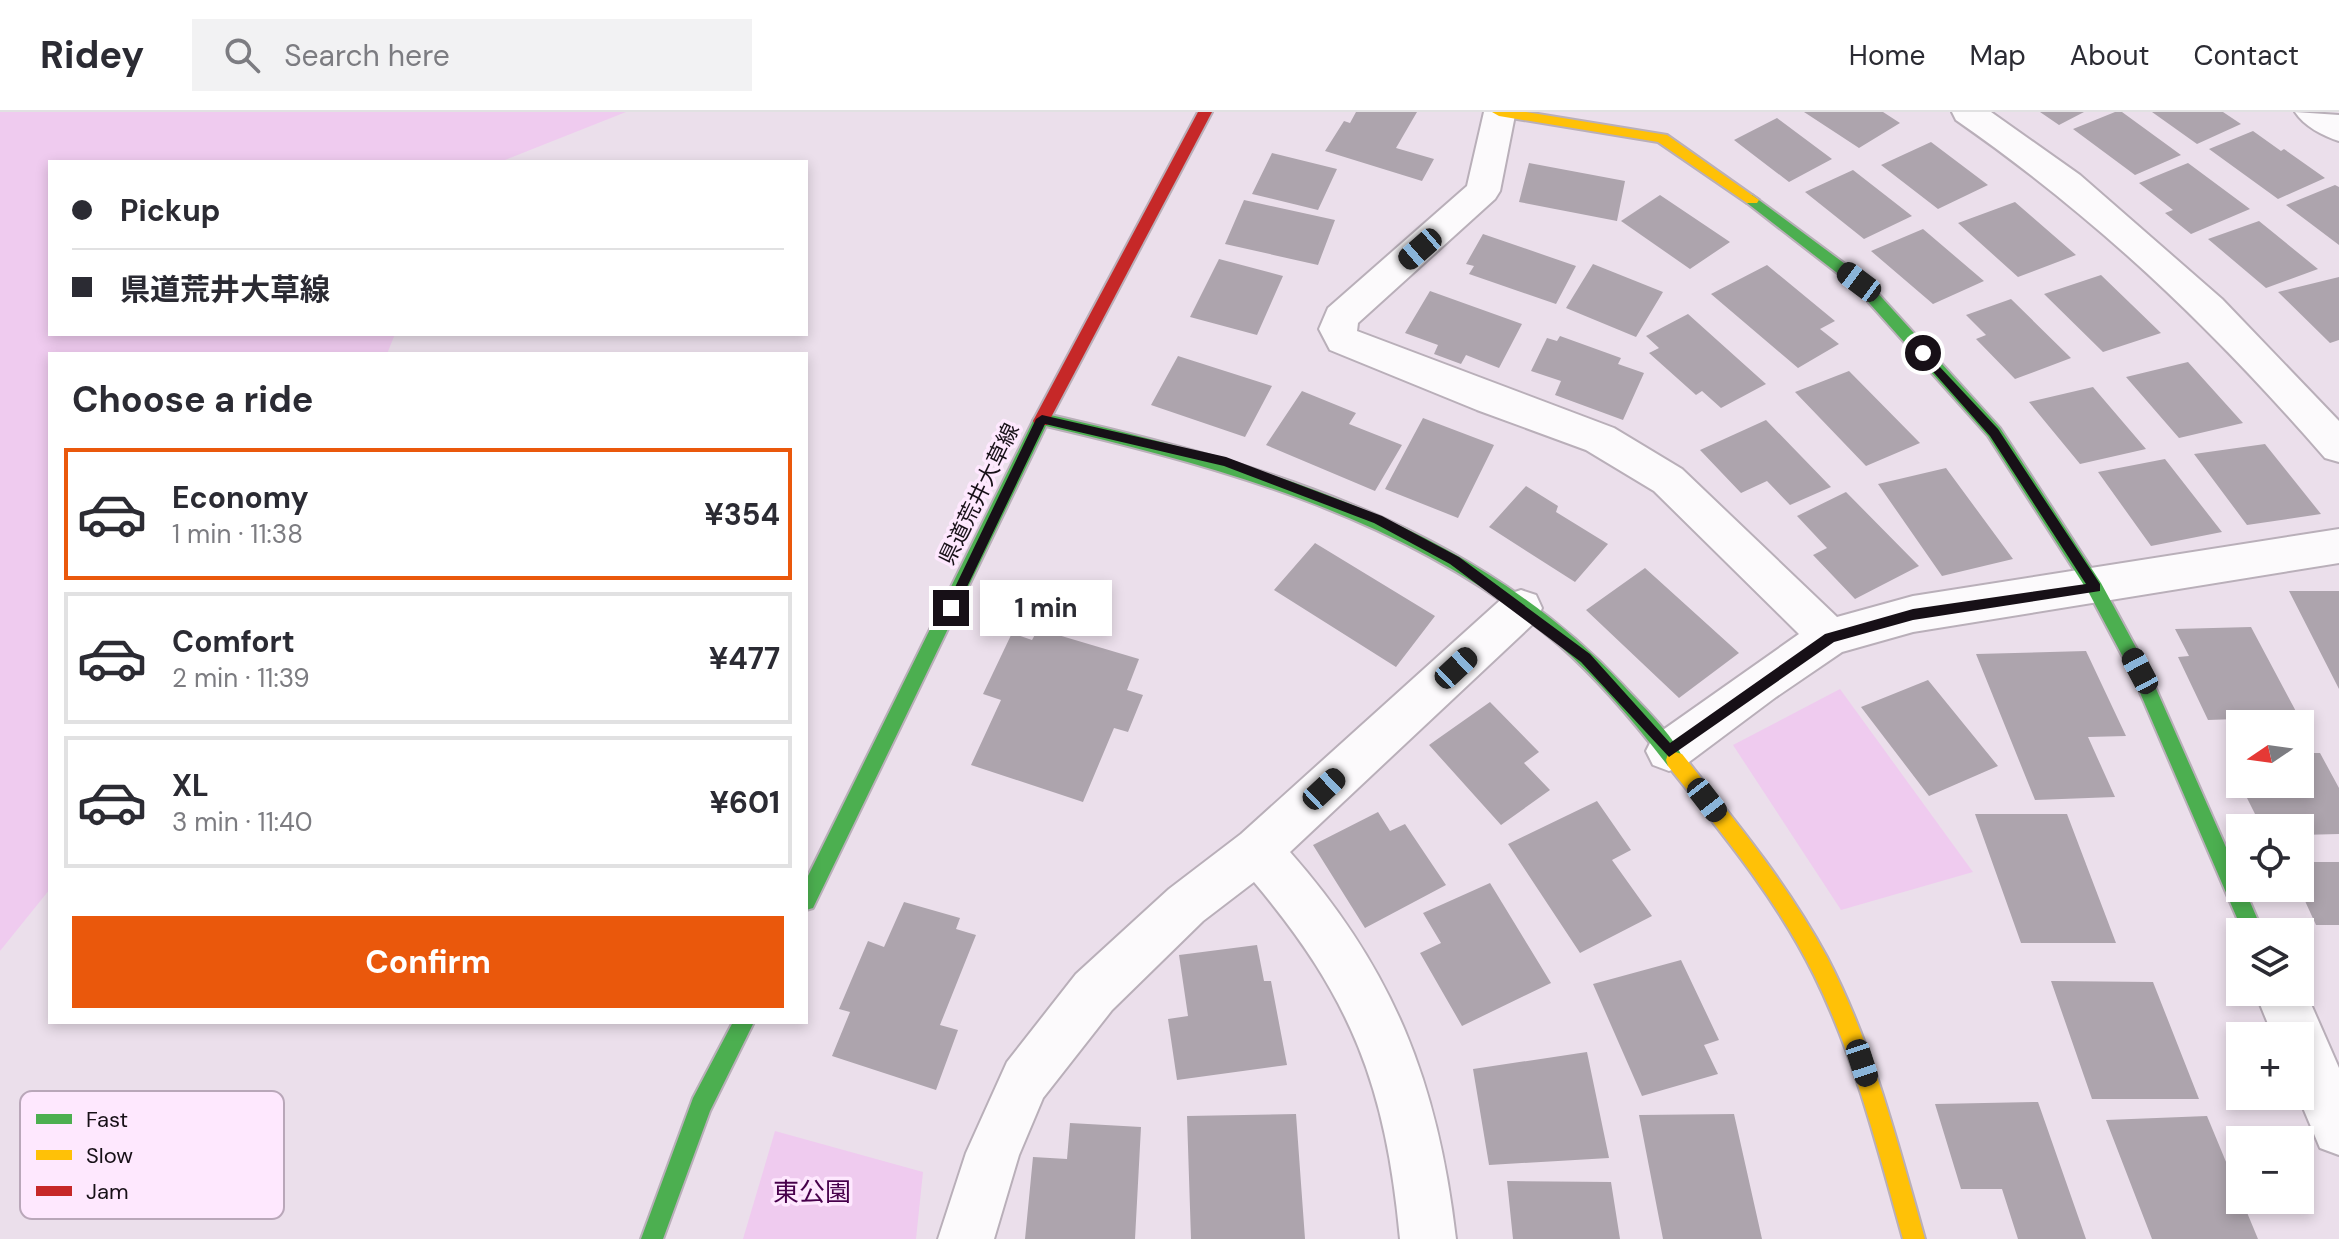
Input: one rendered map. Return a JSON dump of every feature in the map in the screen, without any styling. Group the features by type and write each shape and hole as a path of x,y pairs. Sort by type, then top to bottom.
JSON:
{"street":[{"name":"県道荒井大草線","path":"808,897 1042,419 1205,112"},
{"path":"1968,112 2067,182 2172,272 2272,370 2339,447"},
{"path":"2311,112 2339,130"},
{"path":"1830,637 1704,511 1654,471 1600,439 1491,400 1343,340 1338,329 1341,317 1483,191 1499,113 1662,138 1705,165 1859,282 1994,432 2095,588 2140,671 2247,918"},
{"path":"1042,419 1226,461 1325,497 1454,561 1585,658 1669,751 1761,872 1822,969 1862,1063 1914,1239"},
{"path":"1669,751 1830,637 1913,614 2095,588 2339,546"},
{"path":"966,1239 993,1153 1025,1080 1058,1034 1094,992 1186,905 1258,850 1521,608"},
{"path":"1258,850 1328,936 1382,1031 1411,1114 1428,1239"},
{"path":"652,1239 701,1106 743,1024"},
{"path":"2314,1072 2339,1129"}],"green space":[{"path":"0,112 626,112 505,160 48,160 48,336 394,336 388,352 48,352 48,891 0,951"},
{"path":"1840,689 1973,872 1841,910 1733,745"},
{"name":"東公園","path":"775,1131 923,1172 916,1239 743,1239"}],"building":[{"path":"1356,112 1417,112 1396,148 1434,159 1422,181 1325,151 1344,121 1350,123"},
{"path":"1804,112 1883,112 1900,123 1859,148"},
{"path":"2040,112 2084,112 2059,125"},
{"path":"2122,112 2181,155 2135,175 2073,129"},
{"path":"2152,112 2223,112 2241,124 2197,144"},
{"path":"1777,118 1832,159 1789,182 1734,140"},
{"path":"2253,131 2325,178 2278,199 2209,149"},
{"path":"1931,142 1988,185 1938,209 1881,165"},
{"path":"1272,153 1337,169 1318,210 1252,194"},
{"path":"1529,163 1625,181 1617,221 1519,202"},
{"path":"2188,163 2250,209 2191,234 2165,213 2173,210 2139,183"},
{"path":"1853,170 1912,216 1864,239 1805,192"},
{"path":"2335,185 2339,187 2339,245 2286,205"},
{"path":"1660,195 1730,242 1690,269 1621,221"},
{"path":"1244,200 1335,220 1318,265 1225,244"},
{"path":"2015,202 2076,255 2018,277 1958,223"},
{"path":"2259,221 2318,269 2266,288 2208,239"},
{"path":"1923,229 1984,281 1933,304 1871,251"},
{"path":"1483,234 1576,266 1556,304 1469,274 1474,266 1466,264"},
{"path":"1219,259 1283,276 1257,335 1190,317"},
{"path":"1593,264 1663,292 1636,337 1566,308"},
{"path":"1767,265 1835,321 1820,329 1839,344 1798,368 1711,294"},
{"path":"2101,275 2161,333 2103,352 2044,294"},
{"path":"2339,277 2339,340 2330,343 2278,292"},
{"path":"1430,291 1522,324 1499,368 1466,355 1461,364 1434,354 1438,345 1405,333"},
{"path":"2011,299 2071,358 2015,379 1976,339 1986,335 1966,315"},
{"path":"1688,314 1766,384 1721,408 1702,391 1696,395 1649,353 1659,348 1646,336"},
{"path":"1560,336 1621,358 1618,364 1644,373 1623,420 1555,395 1561,381 1531,371 1547,338 1557,341"},
{"path":"1178,356 1272,386 1245,437 1151,405"},
{"path":"2188,362 2243,423 2179,438 2126,377"},
{"path":"1849,371 1920,443 1866,466 1795,392"},
{"path":"2093,387 2146,449 2080,464 2029,402"},
{"path":"1302,391 1356,413 1349,424 1402,445 1375,491 1266,445"},
{"path":"1423,418 1494,445 1458,518 1385,489"},
{"path":"1766,420 1831,487 1790,505 1767,481 1741,493 1700,450"},
{"path":"2265,444 2321,514 2247,525 2194,454"},
{"path":"2165,459 2222,532 2151,546 2098,472"},
{"path":"1946,468 2013,559 1942,576 1878,484"},
{"path":"1526,486 1558,506 1556,512 1608,544 1575,582 1489,527"},
{"path":"1846,492 1919,566 1855,599 1813,555 1827,548 1797,516"},
{"path":"1315,543 1435,616 1396,667 1274,590"},
{"path":"1645,568 1739,653 1679,698 1586,610"},
{"path":"2289,591 2339,591 2339,689"},
{"path":"2251,627 2295,710 2226,710 2226,719 2208,720 2178,657 2189,656 2175,629"},
{"path":"1038,629 1139,659 1127,690 1143,695 1128,732 1114,728 1083,802 971,765 1001,700 983,694 1012,633 1032,640"},
{"path":"2086,651 2126,736 2088,737 2115,797 2035,800 1976,654"},
{"path":"1928,680 1998,766 1929,796 1861,707"},
{"path":"1490,702 1539,752 1524,763 1550,790 1501,825 1429,745"},
{"path":"2314,753 2320,753 2339,788 2339,834 2314,835 2314,814 2255,814 2247,798 2314,798"},
{"path":"1597,801 1631,850 1612,860 1652,916 1580,953 1508,844"},
{"path":"1378,812 1390,831 1405,824 1446,885 1365,928 1313,845"},
{"path":"1975,814 2067,814 2116,943 2021,943"},
{"path":"2314,862 2339,862 2339,925 2316,925 2305,902 2314,902"},
{"path":"1490,883 1551,983 1462,1026 1420,953 1441,943 1423,913"},
{"path":"904,902 960,918 956,929 976,935 940,1025 958,1030 936,1090 832,1056 850,1012 839,1009 868,941 884,947"},
{"path":"1257,945 1264,981 1271,981 1287,1065 1177,1080 1168,1019 1188,1016 1179,955"},
{"path":"1681,960 1719,1040 1704,1045 1718,1074 1642,1096 1593,984"},
{"path":"2051,981 2153,982 2199,1099 2092,1099"},
{"path":"1587,1052 1609,1158 1489,1165 1473,1069"},
{"path":"2038,1102 2086,1239 2018,1239 2002,1189 1961,1189 1935,1104"},
{"path":"1296,1114 1305,1239 1191,1239 1187,1116"},
{"path":"1734,1114 1762,1239 1663,1239 1639,1115"},
{"path":"2207,1116 2226,1162 2226,1214 2248,1214 2258,1239 2152,1239 2106,1120"},
{"path":"1070,1123 1141,1127 1135,1239 1025,1239 1033,1157 1067,1159"},
{"path":"1507,1181 1611,1182 1620,1239 1513,1239"}],"traffic: fast":[{"path":"1752,200 1859,282 1994,432 2095,588 2140,671 2247,918"},
{"path":"1042,419 1182,453 1318,496 1446,556 1507,594 1564,639 1622,697 1675,760"},
{"path":"808,897 1041,421"},
{"path":"652,1239 701,1106 743,1024"}],"traffic: slow":[{"path":"1499,112 1662,138 1752,200"},
{"path":"1675,760 1773,886 1821,967 1868,1081 1914,1239"}],"traffic: jam":[{"path":"1041,421 1205,112"}],"route":[{"path":"951,608 1042,419 1226,461 1378,520 1454,561 1585,658 1669,751 1760,683 1830,637 1913,614 2095,588 1994,432 1923,353"}]}
